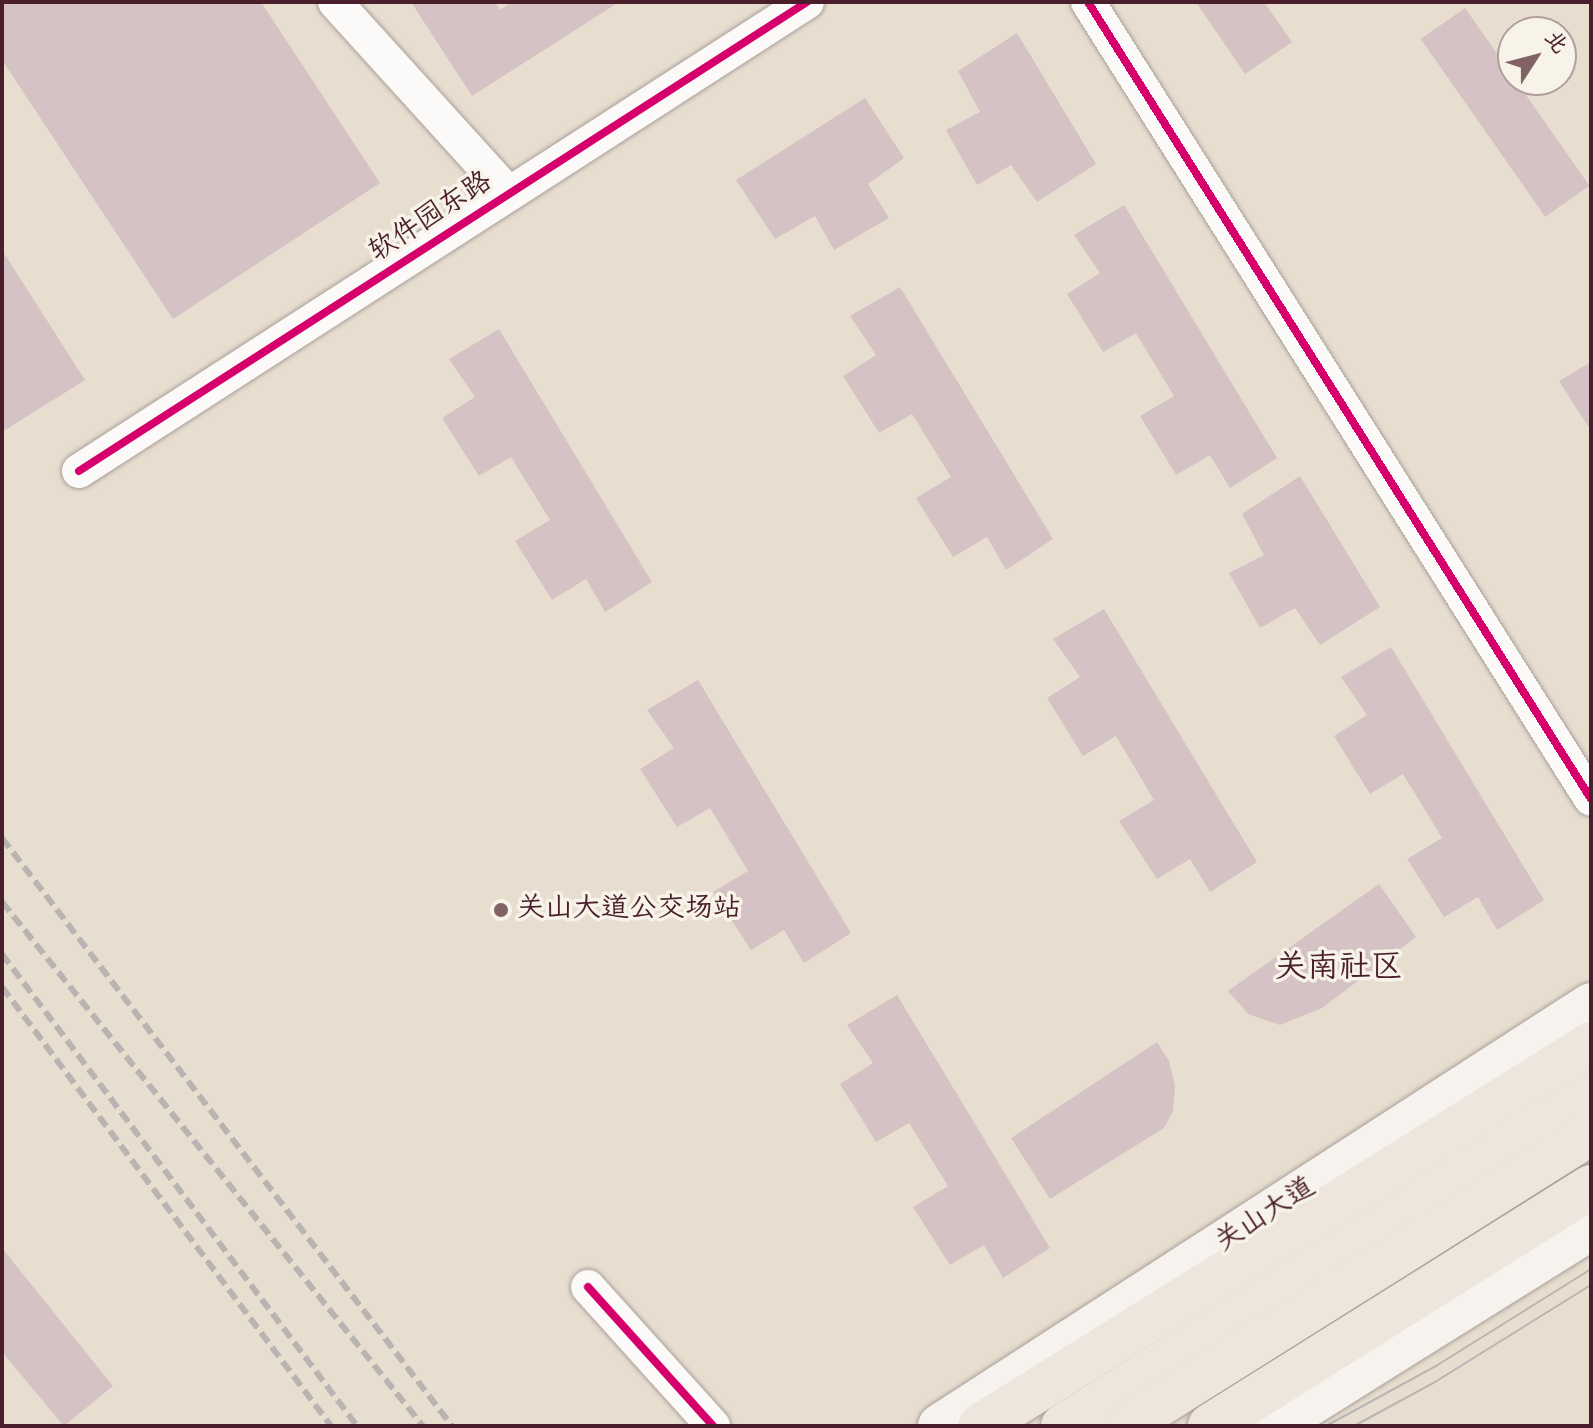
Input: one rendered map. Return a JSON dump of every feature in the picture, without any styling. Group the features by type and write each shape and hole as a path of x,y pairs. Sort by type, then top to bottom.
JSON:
{"main road":[{"name":"关山大道","path":"940,1426 1591,1005"},
{"path":"980,1426 1591,1044"},
{"path":"1063,1426 1591,1094"},
{"path":"1125,1426 1591,1133"},
{"path":"1210,1426 1591,1187"},
{"path":"1274,1426 1591,1228"}],"street":[{"path":"335,2 509,194"},
{"name":"软件园东路","path":"79,471 807,2"},
{"path":"1088,2 1591,799"},
{"path":"588,1287 713,1426"}],"building":[{"path":"2,2 261,2 380,183 173,319 2,60"},
{"path":"411,2 495,2 500,10 512,2 619,2 472,96"},
{"path":"1196,2 1264,2 1292,42 1245,74"},
{"path":"1465,8 1497,54 1497,96 1527,96 1589,186 1545,217 1421,39"},
{"path":"1017,33 1096,164 1037,202 1011,165 977,185 946,130 980,112 958,71"},
{"path":"865,98 904,158 868,184 889,218 834,250 815,216 775,239 736,180"},
{"path":"1124,205 1277,458 1230,488 1210,455 1176,475 1140,416 1174,396 1136,333 1103,352 1067,294 1100,273 1074,235"},
{"path":"2,250 85,380 2,432"},
{"path":"900,287 1053,539 1006,570 987,537 953,557 916,498 951,477 912,414 879,433 843,376 876,355 850,316"},
{"path":"499,329 652,582 605,612 586,579 552,600 515,541 550,520 511,457 479,476 442,418 475,397 449,359"},
{"path":"1591,362 1591,431 1559,381"},
{"path":"1300,476 1380,607 1320,645 1295,608 1260,628 1229,573 1264,555 1242,514"},
{"path":"1104,609 1257,862 1210,892 1190,859 1157,879 1119,821 1154,800 1116,736 1083,756 1047,698 1080,677 1053,639"},
{"path":"1391,647 1544,900 1497,930 1478,897 1444,917 1407,859 1442,838 1403,774 1370,794 1334,736 1367,715 1341,677"},
{"path":"698,680 851,933 804,963 784,930 751,950 713,892 748,871 710,808 677,827 640,769 674,748 647,710"},
{"path":"1379,884 1416,937 1322,1008 1280,1025 1248,1014 1228,991"},
{"path":"897,995 1050,1248 1003,1278 984,1245 950,1265 913,1207 948,1186 909,1123 876,1142 840,1084 873,1063 847,1025"},
{"path":"1157,1042 1169,1061 1175,1086 1173,1111 1164,1128 1050,1199 1011,1138"},
{"path":"2,1248 113,1386 64,1426 2,1352"}],"tram line":[{"path":"1326,1426 1436,1366 1591,1269"},
{"path":"1354,1426 1435,1382 1591,1285"}],"railway":[{"path":"2,838 452,1426"},
{"path":"2,902 423,1426"},
{"path":"2,954 357,1426"},
{"path":"2,987 331,1426"}],"cycle path":[{"path":"79,471 807,2"},
{"path":"1088,2 1591,799"},
{"path":"588,1287 713,1426"}],"place":[{"name":"关山大道公交场站","path":"501,910"}],"district":[{"name":"关南社区","path":"1339,969"}]}
